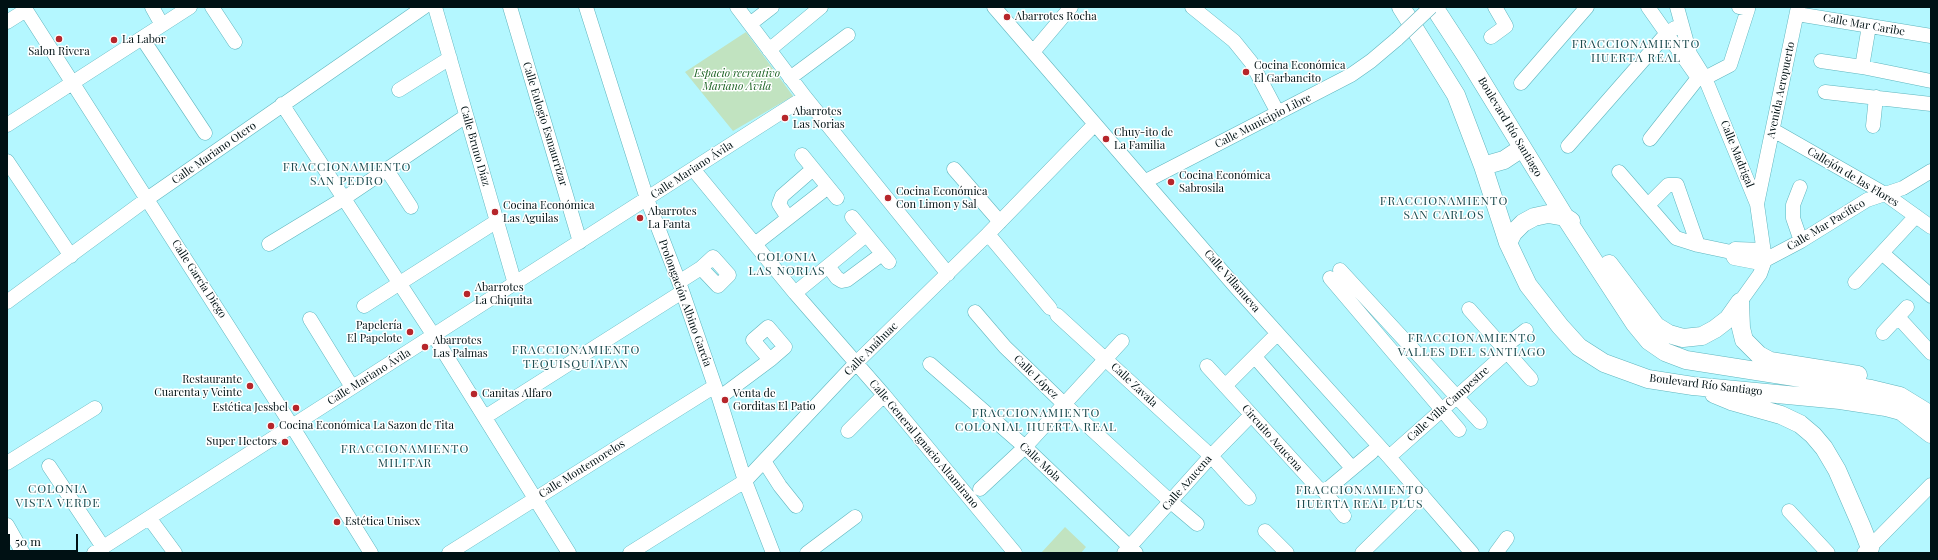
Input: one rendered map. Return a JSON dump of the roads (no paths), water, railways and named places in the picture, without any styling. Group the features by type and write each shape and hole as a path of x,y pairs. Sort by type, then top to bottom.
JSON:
{"main road":[{"name":"Boulevard Río Santiago","path":"1401,7 1456,94 1483,166 1508,243 1528,285 1560,326 1579,347 1604,363 1648,379 1693,386 1840,400 1886,407 1901,411 1931,434"},
{"name":"Boulevard Río Santiago","path":"1432,7 1468,59 1522,148 1635,324 1649,341 1666,352 1686,360 1871,389 1900,396 1931,415"},
{"path":"1483,166 1504,160 1522,148"},
{"path":"1508,243 1512,233 1523,223 1534,217 1548,214 1565,216 1584,230 1656,326 1669,334 1683,338 1702,336 1715,330 1728,319 1740,302"},
{"path":"1740,302 1741,328 1744,340 1759,355 1770,361 1878,379 1900,396"},
{"path":"1693,386 1731,401 1781,415 1800,424 1814,436 1824,448 1837,470 1862,525 1869,551"}],"street":[{"path":"152,7 162,25"},
{"path":"7,125 190,7"},
{"path":"212,7 235,42"},
{"name":"Calle Mariano Otero","path":"7,302 72,256 147,199 424,7"},
{"name":"Calle Bruno Díaz","path":"435,7 514,284"},
{"name":"Calle Eulogio Esmaurrizar","path":"510,7 580,242"},
{"name":"Prolongación Albino García","path":"586,7 647,199 717,392 745,481 773,553"},
{"path":"750,24 772,7"},
{"path":"769,50 821,7"},
{"name":"Calle Villanueva","path":"994,7 1146,181 1234,285 1389,456 1472,553"},
{"path":"1033,52 1071,7"},
{"path":"1192,7 1234,41 1251,62 1278,113"},
{"name":"Calle Municipio Libre","path":"1146,181 1351,75 1371,61 1432,7"},
{"path":"1491,37 1506,26 1495,7"},
{"path":"1521,83 1587,7"},
{"path":"1648,7 1701,78"},
{"name":"Calle Madrigal","path":"1678,7 1690,54 1757,204 1764,255"},
{"path":"1650,139 1701,78 1730,65 1748,9 1739,7"},
{"path":"7,22 25,9"},
{"name":"Calle García Diego","path":"25,9 292,426 371,553"},
{"path":"742,9 750,24 790,78 948,274"},
{"name":"Calle Mar Caribe","path":"1797,10 1869,26 1931,36"},
{"name":"Avenida Aeropuerto","path":"1757,204 1797,10"},
{"path":"1568,146 1667,33 1682,24"},
{"path":"1862,67 1869,26"},
{"path":"790,78 848,35"},
{"path":"142,38 205,133"},
{"path":"399,90 450,58"},
{"path":"1821,61 1862,67 1931,81"},
{"path":"1931,86 1929,94 1931,100"},
{"path":"1825,92 1931,104"},
{"name":"Calle Mariano Ávila","path":"99,550 150,519 292,426 805,97"},
{"path":"1873,126 1876,97"},
{"path":"282,104 434,336 569,553"},
{"path":"269,244 343,199 466,116"},
{"name":"Calle Anáhuac","path":"630,553 745,481 856,363 1000,222 1095,124"},
{"name":"Callejón de las Flores","path":"1772,130 1885,194 1931,227"},
{"path":"755,244 788,218 832,193 802,155"},
{"path":"7,161 72,256"},
{"name":"Calle General Ignacio Altamirano","path":"693,169 795,293 884,395 1015,553"},
{"path":"788,218 779,204 782,196 813,169"},
{"path":"386,170 411,208"},
{"path":"954,170 1000,222"},
{"path":"1743,170 1763,173"},
{"name":"Calle Mar Pacífico","path":"1764,255 1801,241 1867,200 1903,188 1931,171"},
{"path":"1619,172 1676,238 1698,245 1731,252 1735,249 1764,255 1760,274 1740,302"},
{"path":"1648,205 1668,185 1677,185 1698,245"},
{"path":"1800,187 1793,205 1793,218 1801,241"},
{"path":"1855,282 1916,216"},
{"path":"828,266 837,278 842,281 848,280 885,258 852,217"},
{"path":"364,306 497,221"},
{"name":"Calle Zavala","path":"988,234 1053,312 1106,358 1211,456 1250,498"},
{"path":"795,293 866,235"},
{"path":"1882,253 1931,296"},
{"path":"485,417 680,287 701,268"},
{"path":"1459,430 1379,336 1335,274 1390,326 1480,422"},
{"path":"1469,309 1531,379"},
{"name":"Calle López","path":"975,312 1005,347 1063,403 1197,524"},
{"path":"1883,333 1903,312 1931,353"},
{"path":"310,319 352,388"},
{"path":"1379,336 1390,326"},
{"name":"Calle Villa Campestre","path":"1389,456 1456,397 1526,330"},
{"path":"1225,386 1272,340"},
{"path":"980,489 1025,447 1063,403 1122,341"},
{"path":"1254,357 1352,468"},
{"name":"Calle Montemorelos","path":"449,553 535,499 770,360"},
{"name":"Calle Mola","path":"930,364 1025,447 1130,551"},
{"name":"Circuito Azucena","path":"1207,366 1318,488 1323,490 1344,516"},
{"path":"848,431 884,395"},
{"path":"7,463 95,408"},
{"name":"Calle Azucena","path":"1130,551 1211,456 1251,415"},
{"path":"1323,490 1329,488 1372,452"},
{"path":"764,461 780,486 796,506"},
{"path":"50,466 99,550"},
{"path":"1869,551 1931,486"},
{"path":"1362,553 1422,494"},
{"path":"1789,511 1828,553"},
{"path":"807,553 855,517"},
{"path":"150,519 175,553"},
{"path":"7,525 23,553"},
{"path":"1265,531 1287,553"},
{"path":"1496,553 1507,538"}],"place":[{"name":"Abarrotes Rocha","path":"1007,17"},
{"name":"Salon Rivera","path":"59,39"},
{"name":"La Labor","path":"114,40"},
{"name":"Cocina Económica El Garbancito","path":"1246,72"},
{"name":"Abarrotes Las Norias","path":"785,118"},
{"name":"Chuy-ito de La Familia","path":"1106,139"},
{"name":"Cocina Económica Sabrosila","path":"1171,182"},
{"name":"Cocina Económica Con Limon y Sal","path":"888,198"},
{"name":"Cocina Económica Las Aguilas","path":"495,212"},
{"name":"Abarrotes La Fanta","path":"640,218"},
{"name":"Abarrotes La Chiquita","path":"467,294"},
{"name":"Papelería El Papelote","path":"410,332"},
{"name":"Abarrotes Las Palmas","path":"425,347"},
{"name":"Restaurante Cuarenta y Veinte","path":"250,386"},
{"name":"Canitas Alfaro","path":"474,394"},
{"name":"Venta de Gorditas El Patio","path":"725,400"},
{"name":"Estética Jessbel","path":"296,408"},
{"name":"Cocina Económica La Sazon de Tita","path":"271,426"},
{"name":"Super Hectors","path":"285,442"},
{"name":"Estética Unisex","path":"337,522"}],"district":[{"name":"FRACCIONAMIENTO HUERTA REAL","path":"1636,51"},
{"name":"FRACCIONAMIENTO SAN PEDRO","path":"347,174"},
{"name":"FRACCIONAMIENTO SAN CARLOS","path":"1444,208"},
{"name":"COLONIA LAS NORIAS","path":"787,264"},
{"name":"FRACCIONAMIENTO VALLES DEL SANTIAGO","path":"1472,345"},
{"name":"FRACCIONAMIENTO TEQUISQUIAPAN","path":"576,357"},
{"name":"FRACCIONAMIENTO COLONIAL HUERTA REAL","path":"1036,420"},
{"name":"FRACCIONAMIENTO MILITAR","path":"405,456"},
{"name":"COLONIA VISTA VERDE","path":"58,496"},
{"name":"FRACCIONAMIENTO HUERTA REAL PLUS","path":"1360,497"}],"park label":[{"name":"Espacio recreativo Mariano Ávila","path":"737,80"}]}
